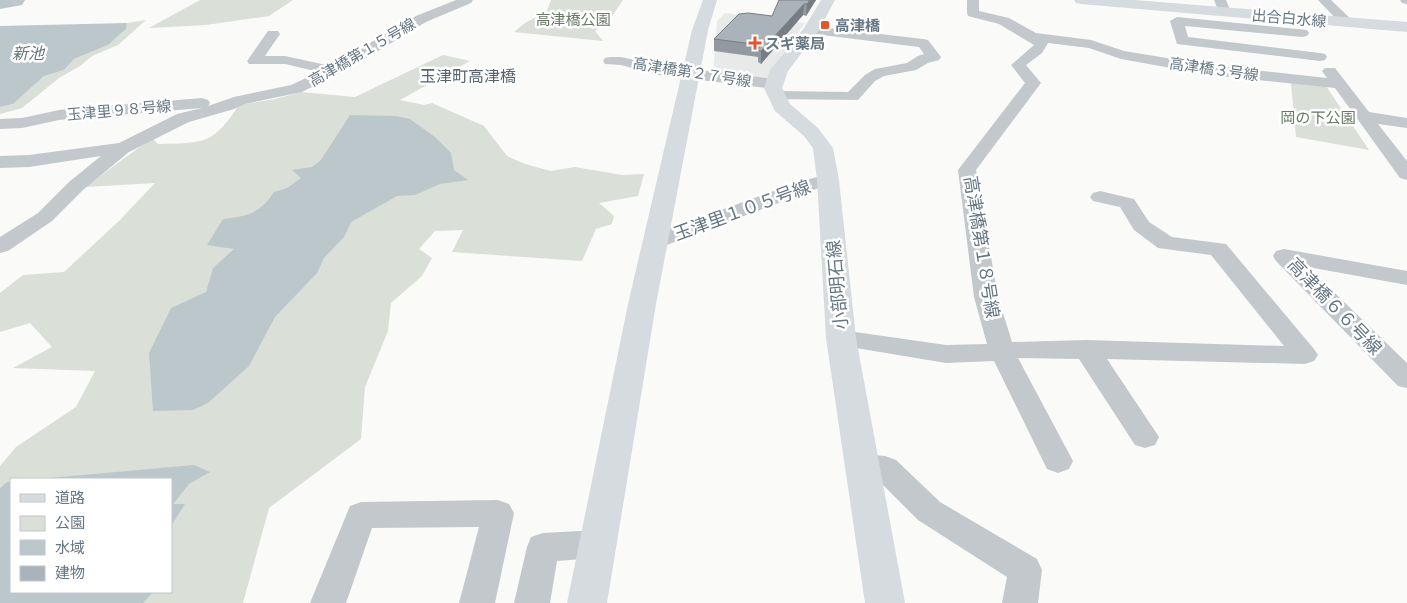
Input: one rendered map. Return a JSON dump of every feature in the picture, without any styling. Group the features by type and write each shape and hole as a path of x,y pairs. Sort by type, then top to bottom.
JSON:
{"main road":[{"path":"587,603 642,304 704,12 710,0"},
{"path":"776,90 780,70 811,30 828,0"},
{"name":"出合白水線","path":"1081,0 1222,6 1292,18 1406,28"},
{"name":"小部明石線","path":"776,90 782,106 811,132 823,148 828,180 841,338 885,603"}],"street":[{"name":"高津橋第１５号線","path":"0,246 45,217 76,186 123,148 183,118 228,106 240,100 296,89 334,71 421,19 467,0"},
{"path":"974,0 973,13 1004,21 1033,37"},
{"path":"1324,0 1347,22"},
{"path":"1292,18 1362,116 1407,174"},
{"path":"1302,33 1176,21 1182,41 1320,57"},
{"name":"高津橋第２７号線","path":"610,61 622,61 648,68 691,73 776,90 852,97 870,78 880,72 911,67 923,59 934,57 923,43 811,30"},
{"path":"273,34 254,61 284,60 334,71"},
{"name":"高津橋３号線","path":"1033,37 1091,44 1121,55 1210,70 1340,84"},
{"name":"高津橋第１８号線","path":"1002,352 986,298 966,170 1033,84 1018,65 1029,53 1037,51 1042,44 1033,37"},
{"name":"玉津里９８号線","path":"0,124 22,123 59,115 240,100"},
{"path":"1362,116 1407,123"},
{"path":"0,162 29,161 123,148"},
{"name":"玉津里１０５号線","path":"656,241 809,185 828,180"},
{"path":"841,338 946,354 1002,352 1024,349 1305,355 1218,249 1166,243 1141,226 1127,203 1100,197"},
{"name":"高津橋６６号線","path":"1407,278 1284,256 1407,379"},
{"path":"1086,350 1145,437"},
{"path":"1002,352 1058,461"},
{"path":"862,466 885,468 929,511 1025,570 1020,603"},
{"path":"328,603 361,515 498,513 477,603"},
{"path":"532,603 543,547 597,544"}],"shaded area":[{"path":"725,13 805,23 775,64 766,81 713,75 717,21"}],"green space":[{"path":"200,0 293,0 269,16 206,25 149,28"},
{"name":"高津橋公園","path":"551,0 623,0 608,22 595,31 603,41 514,32 525,23 547,11"},
{"path":"146,20 118,45 92,56 80,66 59,78 22,108 0,114 0,107 13,104 44,76 64,70 74,59 108,45 126,29 127,23"},
{"path":"443,55 470,61 400,100 424,105 432,103 484,126 507,156 525,164 551,171 575,167 622,175 644,174 638,196 599,203 614,216 612,224 596,229 582,261 452,252 463,230 435,231 419,249 432,258 422,276 391,303 388,331 365,387 361,439 269,508 243,603 0,603 0,466 16,447 76,407 95,371 13,368 52,347 30,323 0,332 0,293 23,275 64,272 120,220 155,183 85,187 152,138 158,144 197,142 214,135 222,128 239,105 275,99 301,92 355,97"},
{"name":"岡の下公園","path":"1291,83 1326,86 1369,150 1296,137"}],"water":[{"name":"新池","path":"127,23 126,29 108,45 74,59 64,70 44,76 13,104 0,107 0,26"},
{"path":"350,115 396,116 410,119 435,137 451,153 454,170 468,180 440,184 415,195 397,196 351,222 344,237 324,258 317,273 275,317 249,366 208,403 193,410 153,411 149,353 171,308 206,292 213,268 234,249 207,245 223,219 252,213 264,205 274,192 287,188 301,178 292,170 312,167 321,160"},
{"path":"194,465 210,472 189,484 173,504 185,504 172,524 172,478 49,478"},
{"path":"7,482 10,482 10,593 152,593 143,603 0,603 0,488"}],"building":[{"path":"779,0 810,0 807,4 804,4 761,51 758,50 760,45 714,39 739,14 748,13 772,16"}],"waterway":[{"path":"0,2 14,0"}],"place":[{"name":"高津橋","path":"825,25"},
{"name":"スギ薬局","path":"755,43"}],"district":[{"name":"玉津町高津橋","path":"468,76"}]}
